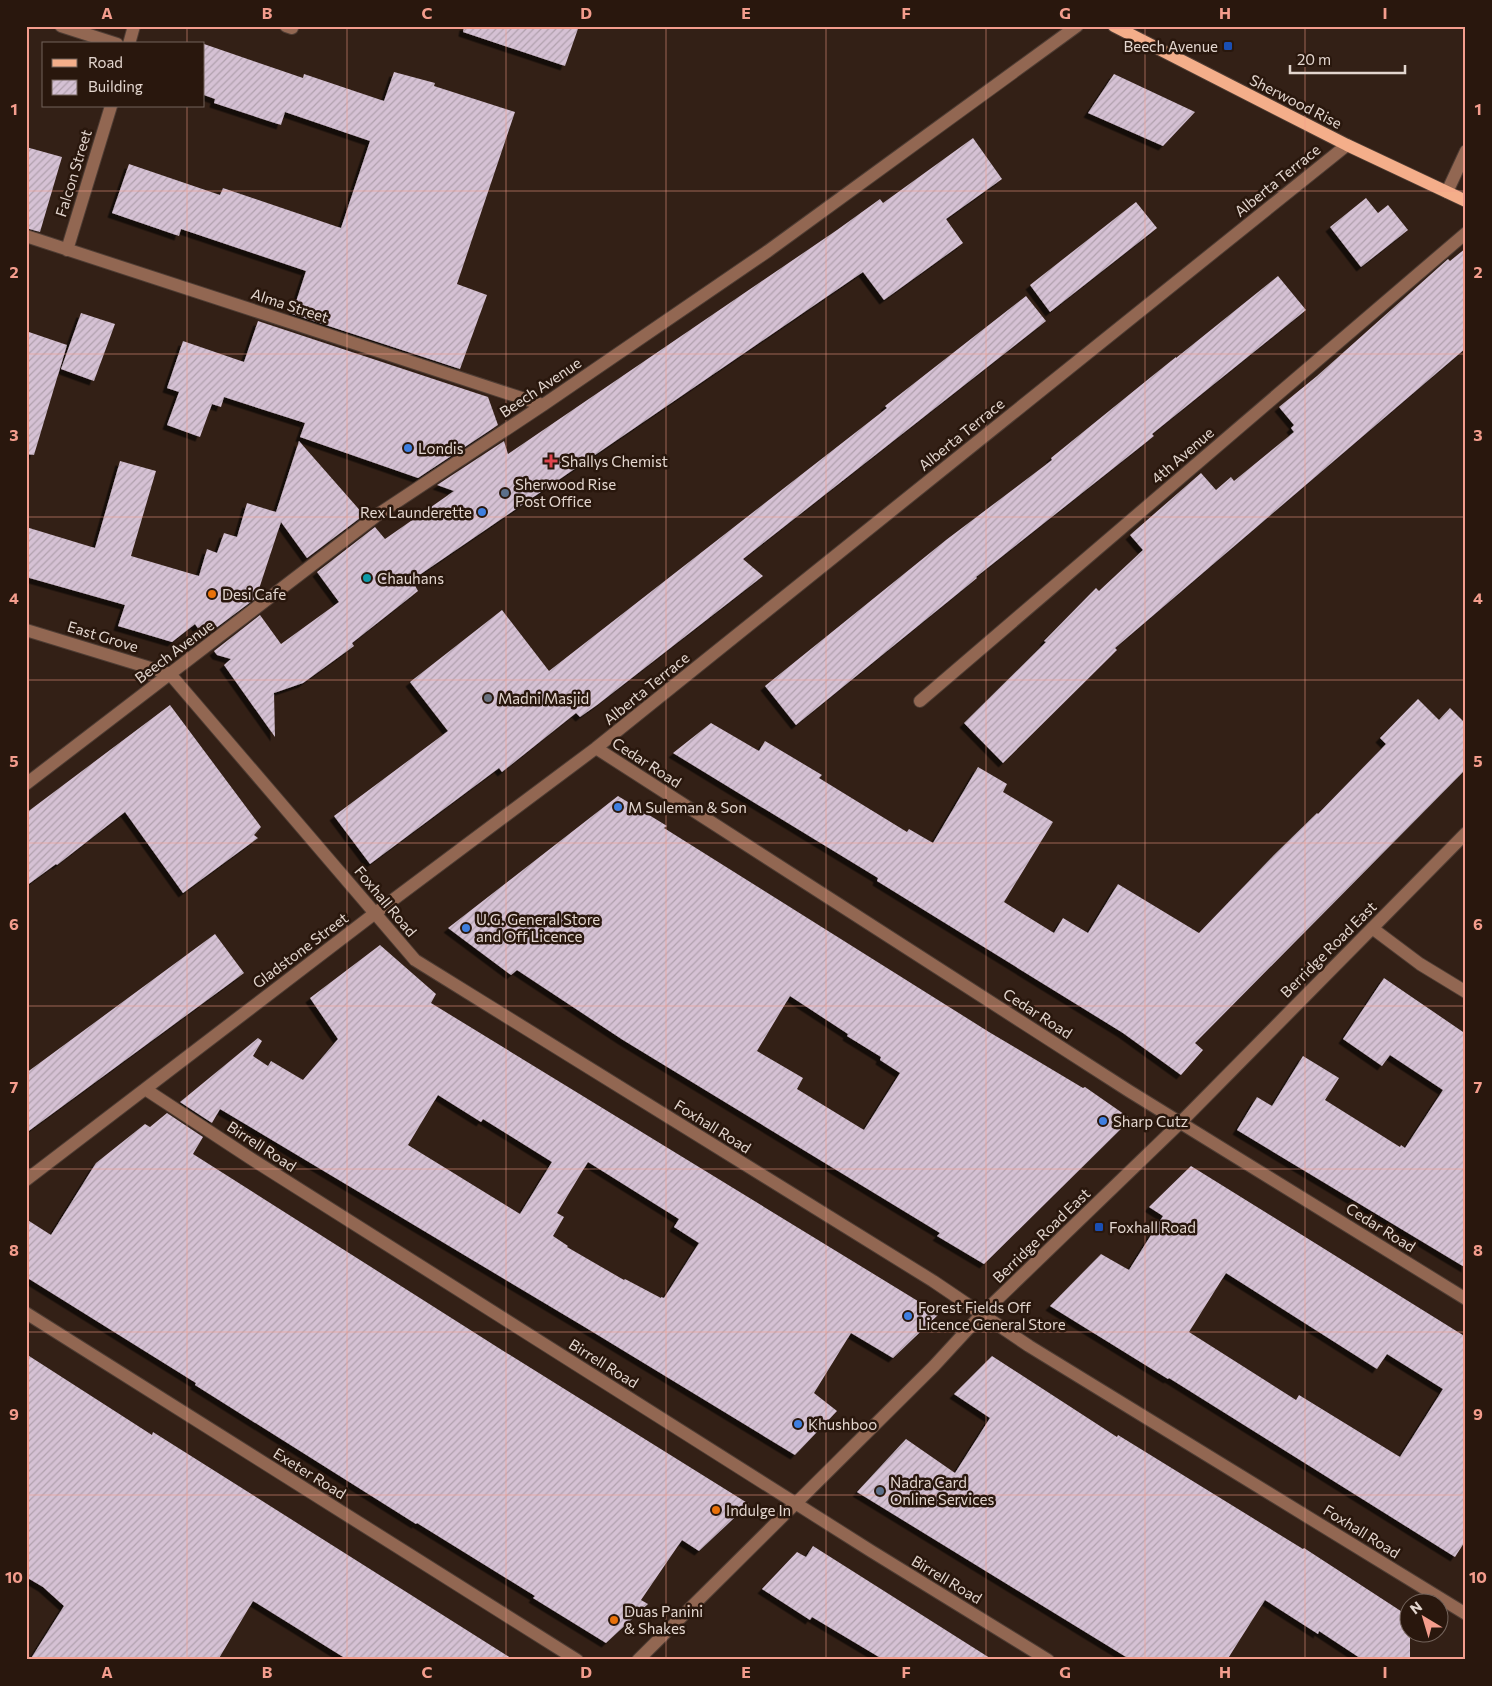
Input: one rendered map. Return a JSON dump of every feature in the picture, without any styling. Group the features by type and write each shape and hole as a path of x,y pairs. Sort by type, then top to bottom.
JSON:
{"main road":[{"name":"Sherwood Rise","path":"1114,26 1347,145 1466,201"}],"street":[{"path":"61,26 111,42"},
{"path":"130,42 134,26"},
{"name":"Beech Avenue","path":"26,784 380,513 543,405 776,245 1078,26"},
{"name":"Falcon Street","path":"67,250 109,108"},
{"name":"Alberta Terrace","path":"596,748 1347,145"},
{"path":"1447,192 1466,151"},
{"name":"4th Avenue","path":"920,701 1466,234"},
{"name":"Alma Street","path":"26,236 543,405"},
{"name":"East Grove","path":"26,630 170,674"},
{"name":"Foxhall Road","path":"170,674 415,960 933,1281 981,1315 1466,1614"},
{"name":"Gladstone Street","path":"26,1180 374,914 596,748"},
{"name":"Cedar Road","path":"596,748 1180,1123 1466,1299"},
{"name":"Berridge Road East","path":"638,1660 934,1366 981,1315 1180,1123 1466,832"},
{"path":"1372,928 1420,964 1466,992"},
{"name":"Birrell Road","path":"145,1089 266,1169 796,1504 1048,1660"},
{"name":"Exeter Road","path":"26,1313 577,1660"}],"building":[{"path":"464,26 579,26 565,66 463,32"},
{"path":"205,44 303,78 304,74 384,101 394,72 435,83 434,86 515,112 457,284 487,295 460,369 292,314 306,271 181,229 179,236 112,213 129,164 220,195 223,188 341,228 370,141 285,112 281,125 214,103 215,99 205,95"},
{"path":"1114,74 1195,112 1163,146 1088,113"},
{"path":"973,138 1002,179 946,219 963,243 884,300 863,272 412,580 418,591 352,643 354,646 303,683 274,693 275,737 224,665 231,659 217,655 214,651 260,615 281,644 339,602 317,572 375,527 385,539 454,491 437,485 504,441 508,454 880,199 883,203"},
{"path":"26,147 62,157 40,232 26,228"},
{"path":"1366,198 1378,213 1388,205 1408,230 1361,267 1330,227"},
{"path":"1136,202 1157,228 1050,312 1030,285"},
{"path":"1466,248 1466,348 1115,648 1117,650 1003,763 964,723 1046,642 1044,641 1096,588 1099,591 1143,550 1130,535 1201,473 1216,490 1231,477 1234,481 1294,432 1291,428 1294,425 1279,407 1317,376 1448,259 1450,261"},
{"path":"1278,276 1306,310 1152,434 1154,436 976,577 796,725 765,686 946,540 1052,460 1051,458"},
{"path":"1026,296 1046,321 743,559 763,576 597,705 580,717 576,713 502,772 499,768 370,864 334,816 448,731 410,682 502,610 549,671 887,408 885,406"},
{"path":"81,313 115,324 94,381 61,369"},
{"path":"258,321 488,397 498,425 418,478 300,437 305,423 224,397 221,407 212,404 200,437 167,425 179,392 167,388 183,341 244,362"},
{"path":"26,331 67,345 34,455 26,454"},
{"path":"299,441 364,515 307,558 281,522 256,598 204,637 195,624 172,642 118,626 125,605 26,577 26,527 95,548 120,461 156,471 131,556 199,576 207,549 217,553 224,533 237,537 247,503 276,512"},
{"path":"1418,699 1439,720 1450,708 1466,724 1466,769 1195,1043 1203,1050 1181,1075 1123,1033 877,881 878,878 673,753 711,723 759,751 765,741 822,775 819,778 907,832 909,829 933,843 978,767 1007,784 1003,792 1053,822 1004,902 1054,933 1063,918 1088,933 1118,884 1199,933 1274,855 1318,814 1386,744 1380,738"},
{"path":"170,705 261,827 254,835 258,838 183,893 125,812 57,865 26,886 26,813"},
{"path":"618,796 667,826 664,828 989,1032 1083,1088 1085,1087 1131,1119 984,1264 937,1236 940,1233 623,1040 517,970 511,975 448,928","holes":["790,996 848,1034 847,1036 881,1057 880,1060 900,1073 864,1130 797,1089 803,1078 757,1051"]},
{"path":"215,934 244,973 26,1133 26,1073"},
{"path":"380,945 436,994 431,1003 939,1314 893,1358 851,1333 814,1393 837,1411 795,1455 220,1109 212,1123 180,1102 258,1038 262,1041 253,1056 268,1066 271,1061 303,1080 338,1039 310,998","holes":["438,1095 481,1122 483,1119 552,1162 520,1214 408,1145","588,1162 679,1219 674,1227 699,1243 664,1298 624,1280 567,1247 553,1236 564,1217 557,1213"]},
{"path":"1384,978 1466,1034 1466,1268 1237,1130 1257,1097 1272,1106 1303,1056 1339,1078 1325,1100 1400,1147 1401,1145 1405,1148 1443,1090 1390,1055 1382,1066 1343,1039"},
{"path":"167,1113 203,1137 193,1154 749,1504 699,1551 682,1540 641,1600 648,1604 606,1643 533,1598 535,1596 416,1524 26,1277 26,1219 51,1235 96,1163 145,1124 150,1127"},
{"path":"1191,1166 1466,1337 1466,1540 1455,1557 1050,1306 1101,1254 1129,1270 1163,1216 1149,1207","holes":["1226,1273 1377,1369 1387,1354 1443,1389 1400,1457 1299,1395 1296,1400 1189,1332"]},
{"path":"26,1354 152,1435 153,1432 514,1660 348,1660 253,1601 218,1660 30,1660 64,1606 43,1587 26,1577"},
{"path":"992,1356 1117,1437 1118,1435 1304,1548 1400,1610 1400,1644 1410,1644 1410,1660 1363,1660 1319,1631 1318,1634 1265,1600 1227,1660 1131,1660 857,1492 906,1439 955,1473 990,1418 954,1394"},
{"path":"813,1546 993,1660 884,1660 812,1617 810,1620 762,1589 797,1552 806,1557"}],"place":[{"name":"Beech Avenue","path":"1228,46"},
{"name":"Londis","path":"408,448"},
{"name":"Shallys Chemist","path":"551,461"},
{"name":"Sherwood Rise Post Office","path":"505,493"},
{"name":"Rex Launderette","path":"482,512"},
{"name":"Chauhans","path":"367,578"},
{"name":"Desi Cafe","path":"212,594"},
{"name":"Madni Masjid","path":"488,698"},
{"name":"M Suleman & Son","path":"618,807"},
{"name":"U.G. General Store and Off Licence","path":"466,928"},
{"name":"Sharp Cutz","path":"1103,1121"},
{"name":"Foxhall Road","path":"1099,1227"},
{"name":"Forest Fields Off Licence General Store","path":"908,1316"},
{"name":"Khushboo","path":"798,1424"},
{"name":"Nadra Card Online Services","path":"880,1491"},
{"name":"Indulge In","path":"716,1510"},
{"name":"Duas Panini & Shakes","path":"614,1620"}]}
